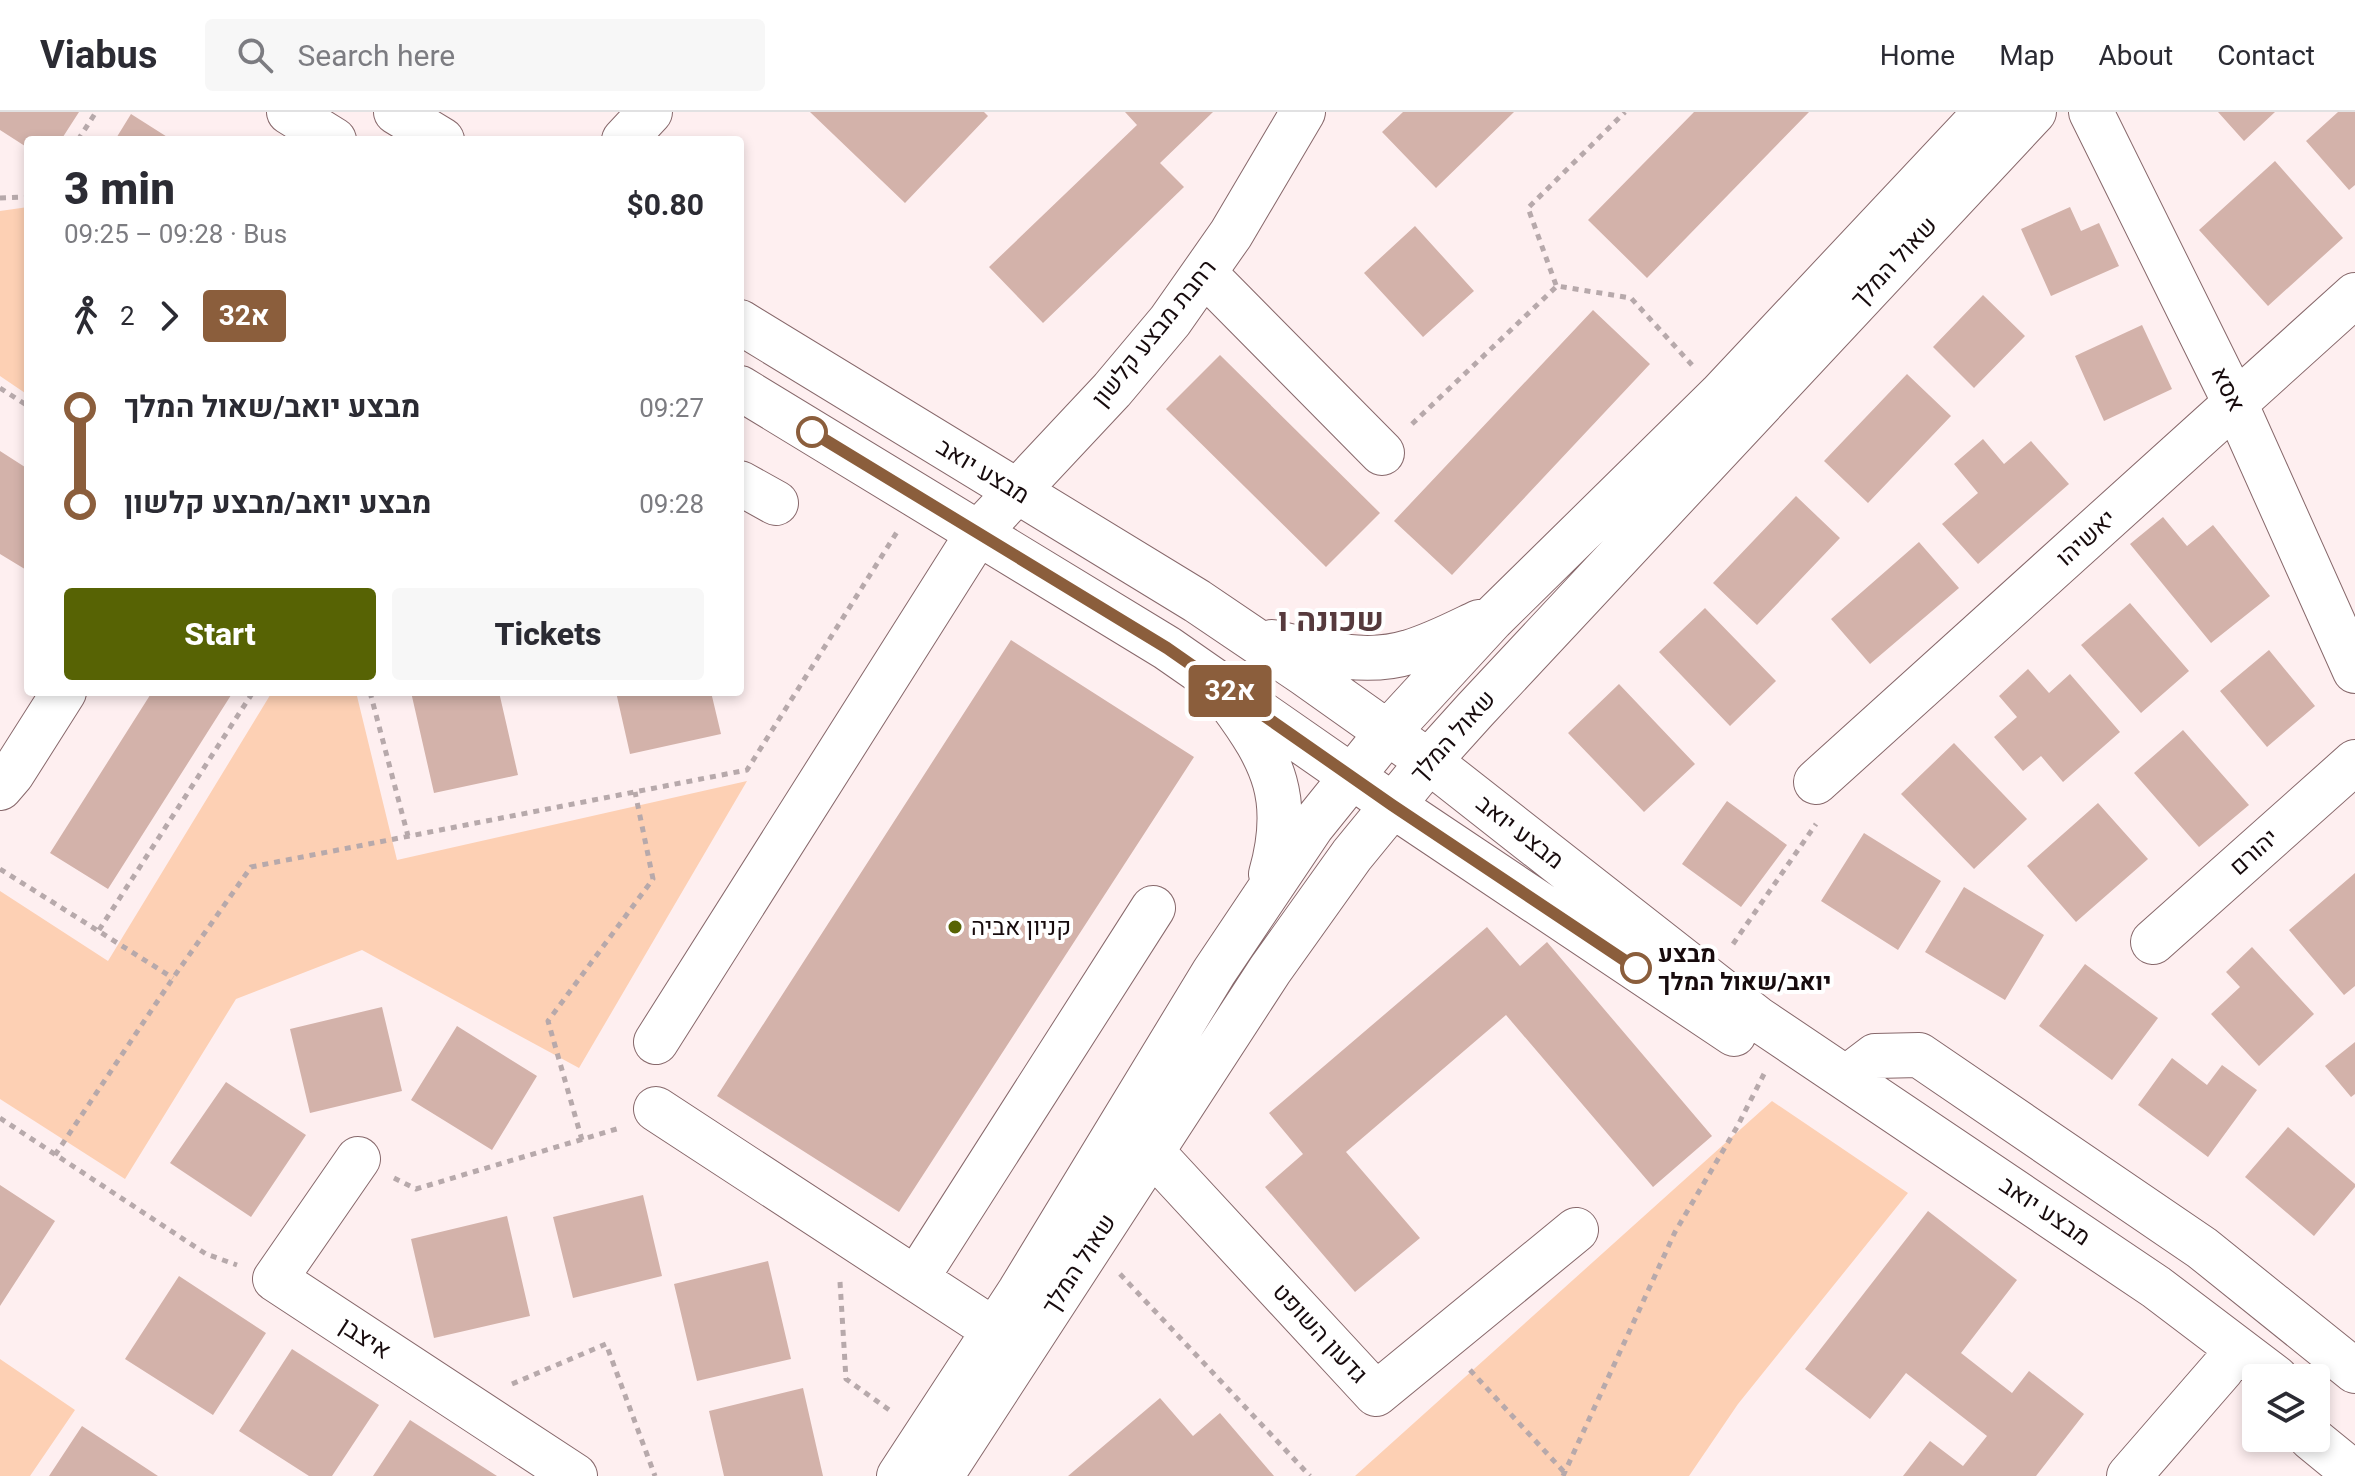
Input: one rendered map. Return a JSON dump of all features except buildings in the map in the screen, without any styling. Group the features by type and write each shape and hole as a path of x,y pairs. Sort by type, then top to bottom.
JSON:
{"street":[{"path":"289,112 328,136"},
{"path":"396,112 435,136"},
{"path":"628,136 650,112"},
{"name":"רחבת מבצע קלשון","path":"656,1042 978,533 1112,390 1170,321 1261,187 1303,112"},
{"name":"שאול המלך","path":"933,1456 994,1330 1110,1146 1214,972 1312,826 1387,733 1505,606 1720,395 1986,112"},
{"name":"שאול המלך","path":"899,1476 933,1456 1092,1244 1270,970 1352,855 1392,805 1429,761 2034,112"},
{"name":"אסא","path":"2091,112 2235,403 2355,671"},
{"path":"1204,273 1382,453"},
{"name":"יאשיהו","path":"1816,782 2355,295"},
{"name":"מבצע יואב","path":"744,324 1197,601 1250,637 1429,761 1758,1019 2156,1287 2258,1364"},
{"name":"מבצע יואב","path":"744,390 1167,648 1392,805 2141,1307 2242,1384"},
{"path":"1250,637 1316,652 1374,659 1407,653 1443,640 1505,606"},
{"path":"1214,680 1257,738 1275,777 1281,808 1278,850 1266,894"},
{"path":"0,788 61,696"},
{"name":"יהורם","path":"2153,942 2355,762"},
{"path":"916,1279 1153,908"},
{"path":"1846,1078 1875,1056 1919,1055 2202,1248 2355,1371"},
{"path":"644,1117 916,1279 994,1330"},
{"name":"גדעון השופט","path":"1153,1153 1376,1394 1576,1230"},
{"path":"275,1279 358,1159"},
{"name":"איצבן","path":"275,1279 575,1476"},
{"path":"2129,1476 2222,1369"}],"path":[{"path":"81,136 96,112"},
{"path":"1557,286 1528,208 1625,112"},
{"path":"0,198 24,197"},
{"path":"1557,286 1631,298 1720,395"},
{"path":"1382,453 1557,286"},
{"path":"0,388 24,403"},
{"path":"55,1155 251,867 747,770 919,497"},
{"path":"99,930 250,696"},
{"path":"371,696 408,836"},
{"path":"1708,980 1822,815 1816,782"},
{"path":"582,1140 548,1021 653,879 635,792"},
{"path":"0,869 173,978"},
{"path":"1442,1340 1564,1474 1675,1232 1737,1127 1772,1059"},
{"path":"358,1159 416,1189 582,1140 644,1117"},
{"path":"0,1118 206,1254 275,1279"},
{"path":"1092,1244 1310,1476"},
{"path":"840,1280 846,1379 933,1456"},
{"path":"478,1412 494,1391 606,1344 655,1476"}],"shaded area":[{"path":"24,208 24,392 0,376 0,211"},
{"path":"270,696 357,696 397,860 747,781 579,1068 362,950 236,999 125,1179 0,1099 0,891 108,961"},
{"path":"1772,1101 1908,1193 1738,1404 1689,1476 1355,1476"},
{"path":"0,1359 75,1410 30,1476 0,1476"}],"bus line":[{"name":"32א","path":"812,432 1167,648 1392,805 1636,968"}],"place":[{"name":"קניון אביה","path":"955,927"},
{"name":"מבצע יואב/שאול המלך","path":"1636,968"}],"district":[{"name":"שכונה ו","path":"1331,620"}]}
